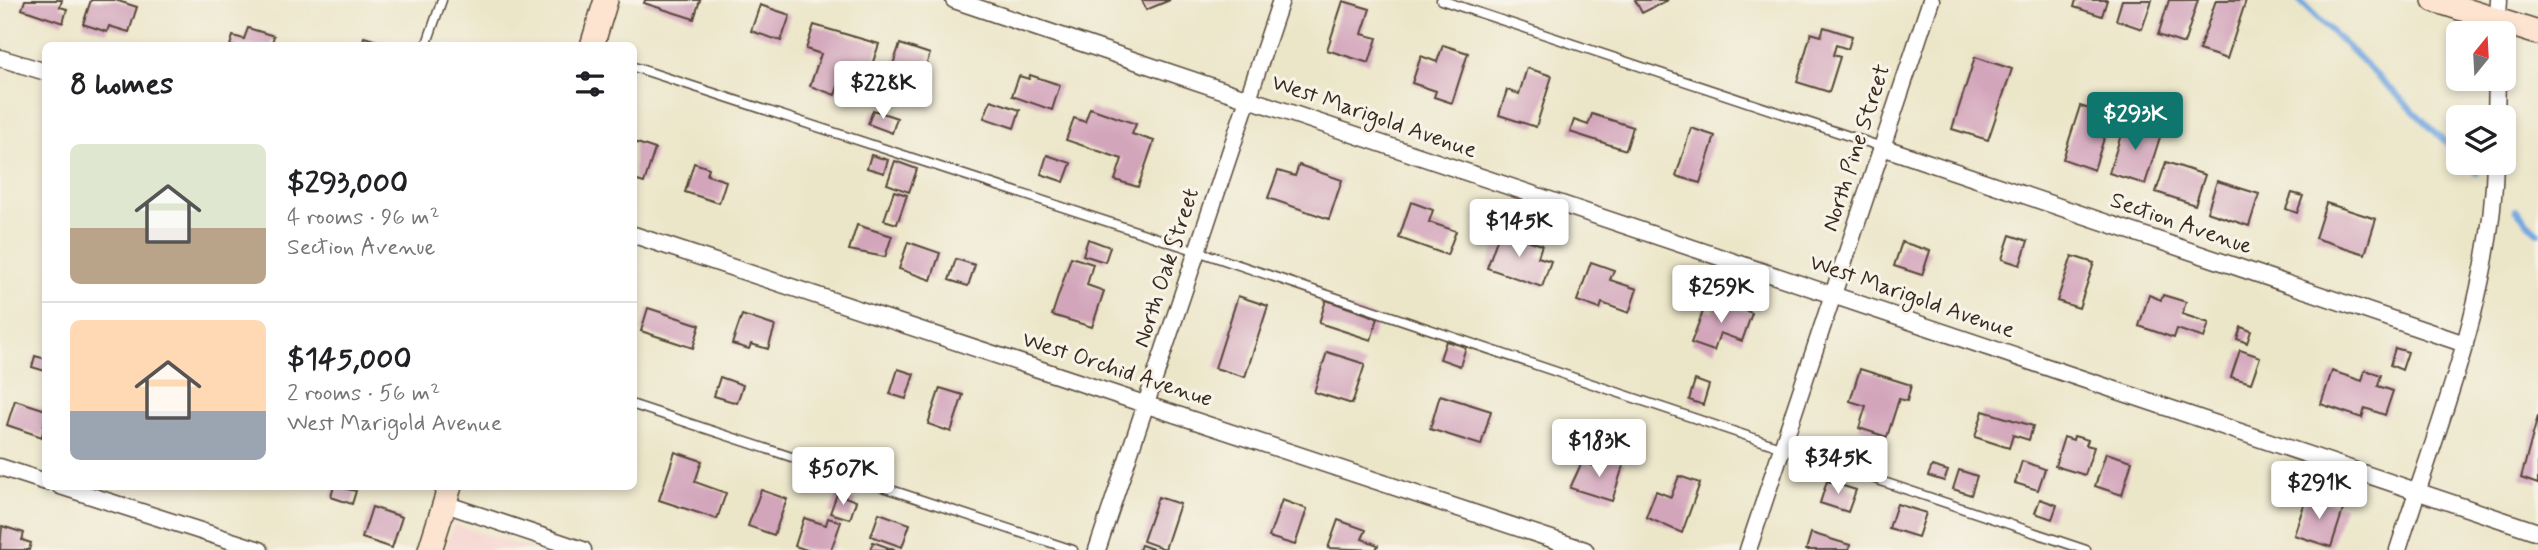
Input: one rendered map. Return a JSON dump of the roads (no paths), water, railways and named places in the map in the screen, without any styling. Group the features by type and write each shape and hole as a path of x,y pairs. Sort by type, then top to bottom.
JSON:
{"street":[{"path":"593,42 606,0"},
{"name":"West Marigold Avenue","path":"954,0 2538,532"},
{"name":"North Oak Street","path":"1097,550 1281,0"},
{"name":"North Pine Street","path":"1748,550 1931,0"},
{"path":"2434,0 2498,18 2538,33"},
{"path":"0,58 42,71"},
{"name":"Section Avenue","path":"1882,147 2465,344"},
{"path":"2398,550 2479,294 2491,226 2494,175"},
{"name":"West Orchid Avenue","path":"637,236 1585,550"},
{"path":"0,467 42,481"},
{"path":"72,490 260,550"},
{"path":"430,550 447,495 583,550"}],"lane":[{"path":"427,42 442,0"},
{"path":"1441,0 1882,147"},
{"path":"637,68 1197,251 2086,550"},
{"path":"637,406 1073,550"}],"waterway":[{"path":"2299,0 2446,142"},
{"path":"2515,210 2538,233"}]}
